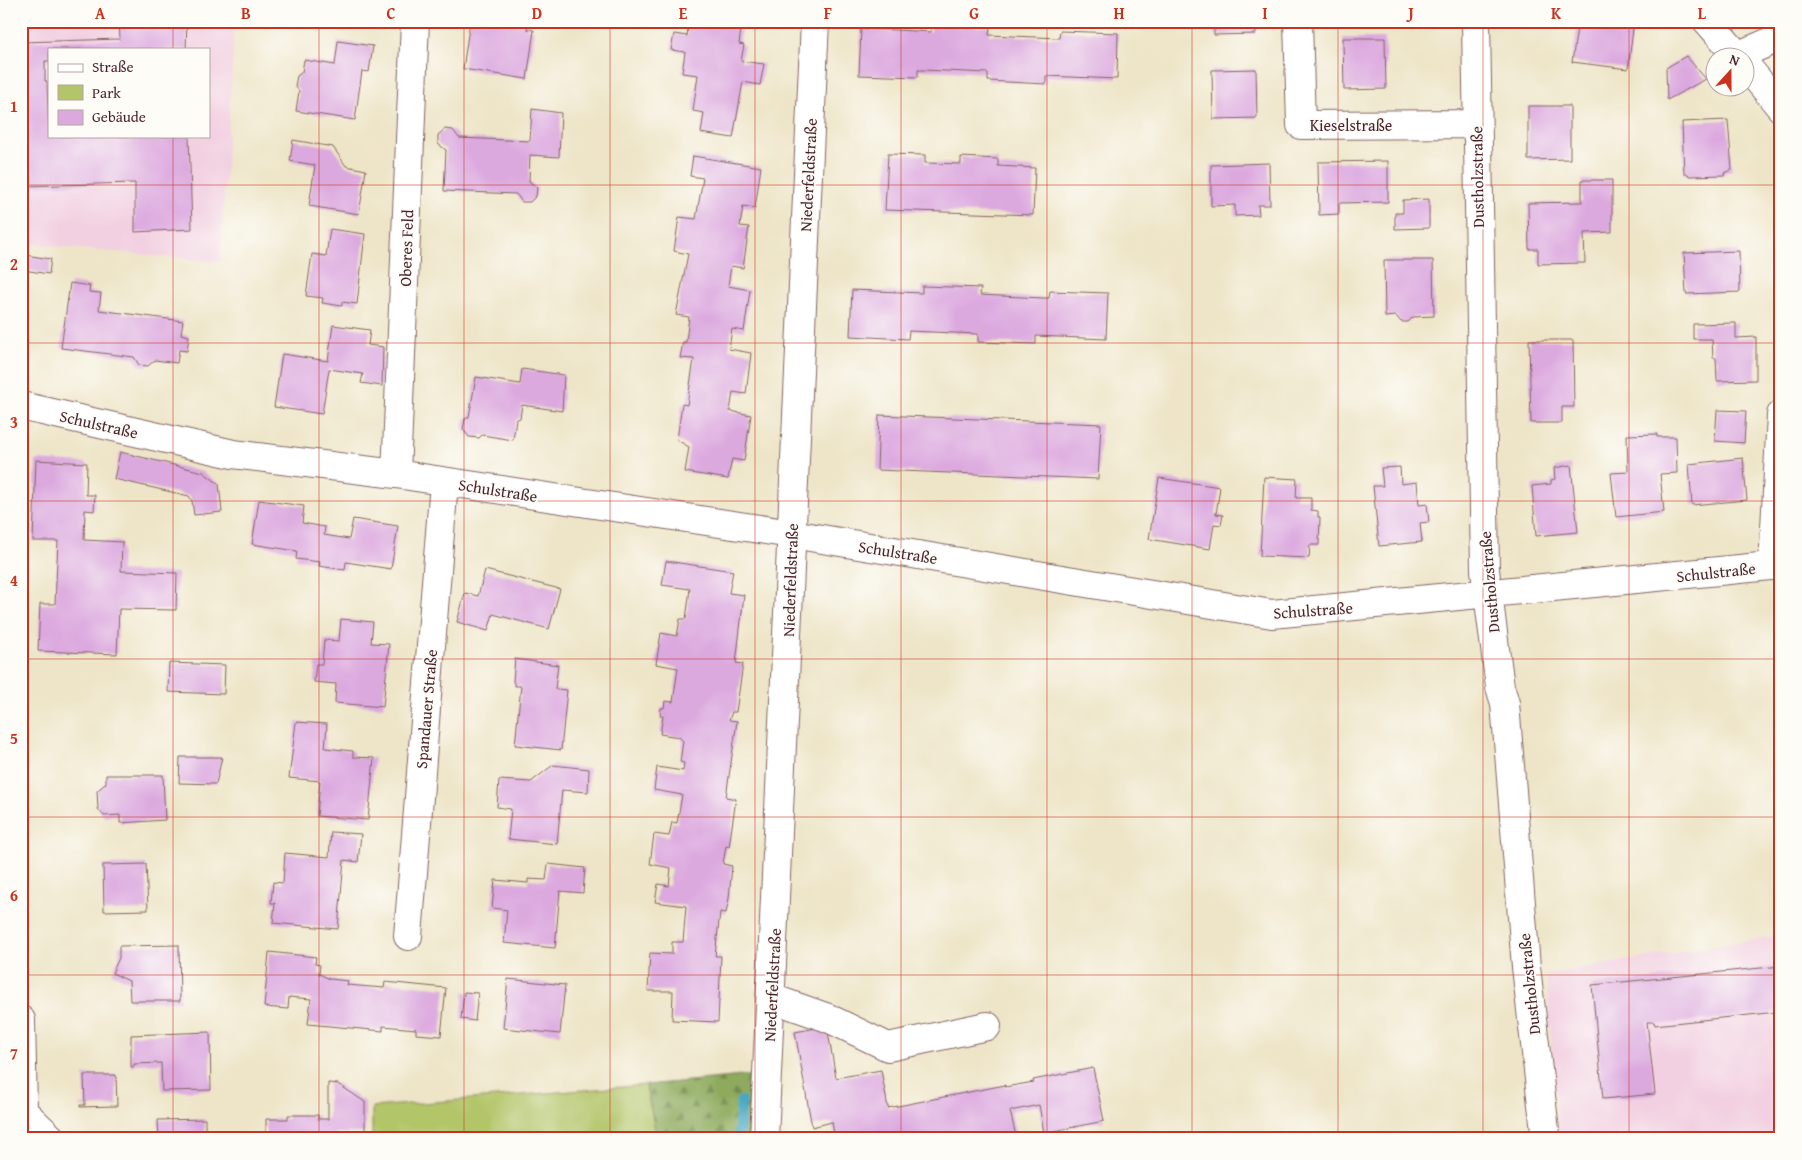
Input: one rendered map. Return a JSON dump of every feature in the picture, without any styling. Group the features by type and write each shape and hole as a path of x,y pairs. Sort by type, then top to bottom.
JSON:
{"street":[{"name":"Oberes Feld","path":"396,474 415,21"},
{"name":"Niederfeldstraße","path":"764,1139 772,998 815,21"},
{"name":"Kieselstraße","path":"1298,21 1301,125 1476,124"},
{"name":"Dustholzstraße","path":"1476,21 1476,124 1484,560 1500,687 1505,703 1526,967 1546,1139"},
{"path":"1708,21 1732,48"},
{"path":"1754,51 1781,37"},
{"path":"1754,74 1781,108"},
{"name":"Schulstraße","path":"21,406 233,454 396,474 792,534 1272,614 1488,595 1777,566"},
{"path":"1777,566 1781,415"},
{"name":"Spandauer Straße","path":"408,936 444,482"},
{"path":"772,998 828,1018 888,1047 988,1026"},
{"path":"21,1020 22,1109 52,1139"}],"shaded area":[{"path":"21,21 235,21 220,262 21,243"},
{"path":"1781,935 1781,1139 1559,1139 1546,974"}],"green space":[{"path":"753,1075 750,1139 657,1139 646,1085"},
{"path":"646,1085 657,1139 372,1139 372,1107"}],"building":[{"path":"119,21 187,21 186,48 48,48 48,61 45,61 45,81 47,81 48,138 189,138 192,229 135,232 135,183 21,186 21,42 120,39"},
{"path":"470,21 529,21 527,29 534,30 527,79 463,69"},
{"path":"689,21 742,21 739,44 744,45 741,61 764,64 760,85 743,82 733,138 701,133 704,113 693,111 698,75 682,73 685,52 671,50 674,34 687,36"},
{"path":"1214,21 1256,21 1256,34 1214,35"},
{"path":"1539,21 1634,21 1628,69 1572,62 1577,28"},
{"path":"931,24 990,27 989,35 1059,38 1060,31 1118,33 1117,79 1046,76 1046,84 988,81 988,73 918,70 918,77 859,75 861,28 931,32"},
{"path":"1343,38 1385,38 1386,89 1344,90"},
{"path":"338,41 373,46 369,72 362,71 355,120 296,111 299,91 295,86 297,76 302,72 304,60 335,65"},
{"path":"1686,56 1704,77 1704,80 1667,100 1666,68"},
{"path":"1256,69 1257,118 1213,119 1212,70"},
{"path":"1528,106 1570,106 1570,159 1528,160"},
{"path":"532,109 561,113 559,157 530,155 529,181 537,188 536,196 530,202 522,202 516,194 444,191 446,150 438,144 438,135 445,129 453,130 459,138 530,141"},
{"path":"1728,120 1732,170 1724,173 1725,175 1689,176 1684,174 1682,122"},
{"path":"293,140 333,147 346,166 366,170 359,214 309,206 315,165 290,161"},
{"path":"888,154 925,155 925,163 961,164 961,157 998,159 998,166 1035,168 1033,215 885,210"},
{"path":"693,156 761,167 755,208 743,206 740,226 749,227 743,268 731,266 728,286 750,290 744,331 732,329 729,349 751,353 746,394 733,392 730,411 751,415 744,461 732,459 728,479 685,472 689,447 677,440 682,404 687,405 694,359 680,358 683,342 686,342 689,317 676,315 688,254 674,251 679,217 696,219 703,178 690,176"},
{"path":"1388,161 1388,202 1339,203 1339,214 1319,215 1318,162"},
{"path":"1269,163 1270,205 1258,205 1259,215 1235,216 1235,205 1211,206 1211,165"},
{"path":"1582,180 1612,180 1612,232 1584,233 1585,263 1538,264 1538,249 1529,249 1528,203 1582,202"},
{"path":"1429,199 1429,228 1395,229 1395,213 1403,213 1403,200"},
{"path":"330,229 365,234 357,304 342,302 342,306 322,303 323,298 306,296 312,254 326,256"},
{"path":"1739,251 1740,292 1686,294 1684,253"},
{"path":"25,255 51,259 49,274 23,270"},
{"path":"1384,260 1433,260 1434,316 1413,317 1408,322 1401,322 1396,316 1385,317"},
{"path":"70,283 90,286 89,292 101,293 99,310 183,321 181,334 189,336 187,351 179,350 177,363 155,360 148,366 139,365 134,357 61,348"},
{"path":"922,286 981,288 980,295 1043,298 1049,298 1050,291 1108,293 1106,339 1036,336 1036,344 978,342 978,334 909,331 908,339 850,336 852,290 922,293"},
{"path":"1736,323 1736,338 1756,337 1756,380 1717,381 1716,358 1713,358 1712,339 1693,339 1693,324"},
{"path":"333,325 370,330 368,345 383,347 382,386 361,383 363,374 329,369 322,414 274,407 282,354 328,361"},
{"path":"1529,340 1573,340 1574,407 1562,407 1562,423 1531,423"},
{"path":"522,369 564,375 562,411 522,405 520,418 516,420 513,440 482,435 479,438 469,437 463,429 465,419 469,417 476,377 520,384"},
{"path":"1717,410 1746,411 1744,443 1715,441"},
{"path":"879,415 1101,424 1098,479 877,470"},
{"path":"1657,434 1657,437 1676,437 1677,473 1660,474 1664,512 1616,517 1611,473 1628,472 1627,435"},
{"path":"120,452 203,472 219,484 222,512 194,515 192,501 189,496 114,479"},
{"path":"1743,458 1747,500 1692,505 1689,464"},
{"path":"36,460 87,463 86,495 95,495 94,511 85,510 84,540 122,542 121,571 177,573 176,610 119,609 117,654 38,651 40,604 55,604 58,541 33,541"},
{"path":"1571,465 1578,532 1536,536 1532,486 1551,484 1551,480 1555,479 1554,468"},
{"path":"1400,467 1401,484 1417,482 1419,505 1427,504 1429,522 1420,523 1422,542 1379,546 1373,486 1383,486 1381,468"},
{"path":"1264,477 1297,479 1296,498 1311,498 1311,510 1318,511 1318,517 1320,517 1319,545 1310,545 1309,558 1260,556"},
{"path":"1159,478 1220,487 1216,514 1223,515 1221,525 1214,524 1210,549 1149,539"},
{"path":"259,500 304,506 302,523 325,527 324,535 349,539 353,519 398,526 391,569 346,562 345,570 319,566 320,562 296,559 297,551 252,544"},
{"path":"666,561 733,571 729,593 744,595 736,663 743,664 736,712 732,712 729,720 737,721 726,797 736,799 729,847 726,846 723,864 732,866 729,898 726,913 720,912 715,956 721,956 718,1022 672,1020 673,991 648,991 650,953 672,954 672,942 683,942 686,906 655,902 658,884 669,886 671,868 650,864 654,834 669,836 672,822 677,823 682,795 654,790 657,767 683,771 684,763 680,762 683,741 679,737 660,734 663,716 660,716 661,708 664,708 665,701 673,702 678,668 656,664 661,633 677,636 680,619 686,619 690,589 662,585"},
{"path":"485,570 560,589 549,629 493,614 488,631 457,622 465,593 478,596"},
{"path":"341,619 373,622 371,643 389,644 383,707 335,703 336,684 314,682 316,664 322,664 324,640 339,641"},
{"path":"515,659 558,665 555,689 567,690 561,750 515,745 521,686 515,686 513,681"},
{"path":"169,663 225,665 224,694 168,692"},
{"path":"296,722 327,724 325,748 353,751 353,757 374,758 368,820 317,816 320,781 289,778"},
{"path":"180,757 222,757 216,784 179,783"},
{"path":"553,765 589,769 588,792 562,790 557,844 508,839 511,809 497,807 499,780 531,782"},
{"path":"106,775 163,775 165,820 120,823 120,815 104,816 98,809 97,791 106,783"},
{"path":"331,832 361,834 358,862 344,860 338,929 273,923 275,903 271,903 273,882 283,883 285,853 329,857"},
{"path":"146,864 148,910 104,911 103,865"},
{"path":"548,864 585,868 583,893 560,891 555,948 504,943 507,910 492,908 495,880 528,883 528,879 546,880"},
{"path":"179,945 180,1001 130,1001 129,981 112,973 119,958 119,946"},
{"path":"269,952 316,957 315,964 320,965 319,974 330,979 348,981 347,985 384,988 385,982 446,988 441,1036 416,1034 416,1029 383,1026 383,1031 308,1024 311,999 289,997 288,1009 264,1007"},
{"path":"1781,966 1781,1021 1778,1021 1777,1012 1655,1025 1654,1022 1647,1022 1655,1094 1603,1099 1592,985"},
{"path":"508,979 565,985 560,1034 503,1028"},
{"path":"464,992 478,993 475,1021 461,1019"},
{"path":"827,1026 836,1078 881,1070 888,1108 1005,1085 1005,1087 1034,1082 1033,1080 1093,1068 1104,1121 1044,1133 1039,1105 1010,1111 1016,1136 1024,1134 1025,1139 835,1139 832,1122 812,1127 795,1032"},
{"path":"210,1032 211,1090 162,1091 161,1063 134,1064 134,1067 131,1067 131,1035"},
{"path":"84,1075 116,1075 117,1106 80,1107 80,1105 85,1105"},
{"path":"328,1083 338,1084 365,1102 365,1133 335,1133 335,1139 266,1139 266,1119 288,1119 288,1115 318,1115 318,1119 328,1119"},
{"path":"205,1119 205,1139 159,1139 158,1120"}],"waterway":[{"path":"738,1139 741,1101"}]}
